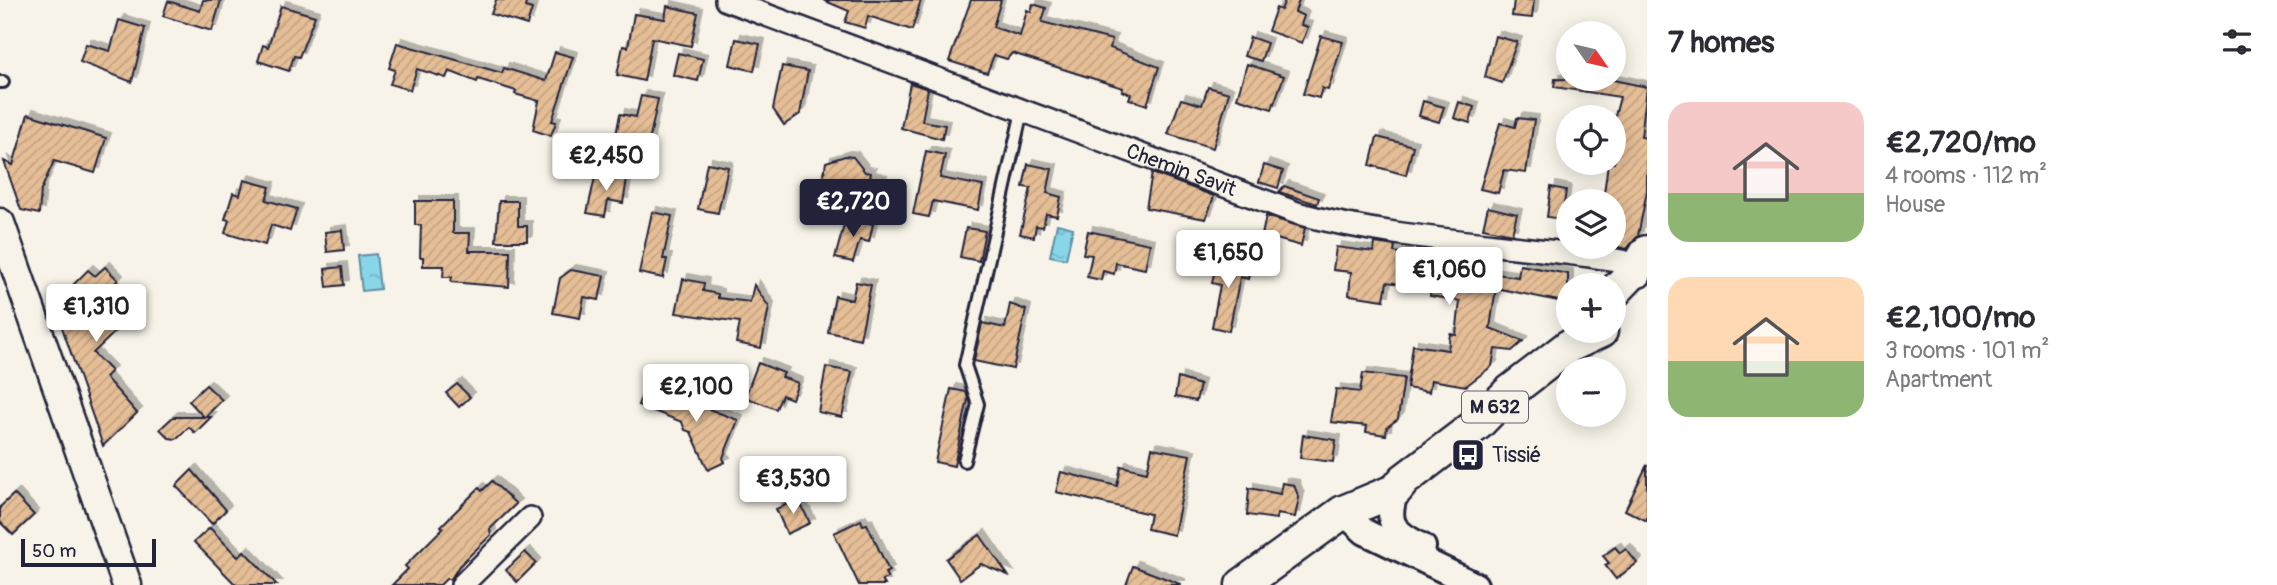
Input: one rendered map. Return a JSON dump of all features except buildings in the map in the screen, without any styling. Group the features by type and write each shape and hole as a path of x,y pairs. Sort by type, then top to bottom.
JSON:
{"main road":[{"path":"0,223 127,585"},
{"name":"M 632","path":"1626,292 1637,275"},
{"name":"M 632","path":"1242,585 1343,512 1388,466 1505,380 1570,343"},
{"name":"M 632","path":"1343,512 1396,489 1479,423 1507,394 1574,343"}],"street":[{"name":"Chemin Savit","path":"726,0 1257,199 1331,223 1600,257 1637,275"},
{"path":"1396,489 1389,512 1396,529 1405,538 1447,560 1450,572"},
{"path":"1343,512 1365,532 1475,585"},
{"path":"462,585 530,518"}],"lane":[{"path":"964,461 978,404 965,365 1022,111"},
{"path":"1396,489 1407,488 1513,407"}],"water":[{"path":"1057,224 1073,228 1066,259 1050,256"},
{"path":"376,254 380,289 362,291 358,256"}],"place":[{"name":"Tissié","path":"1468,455"}]}
